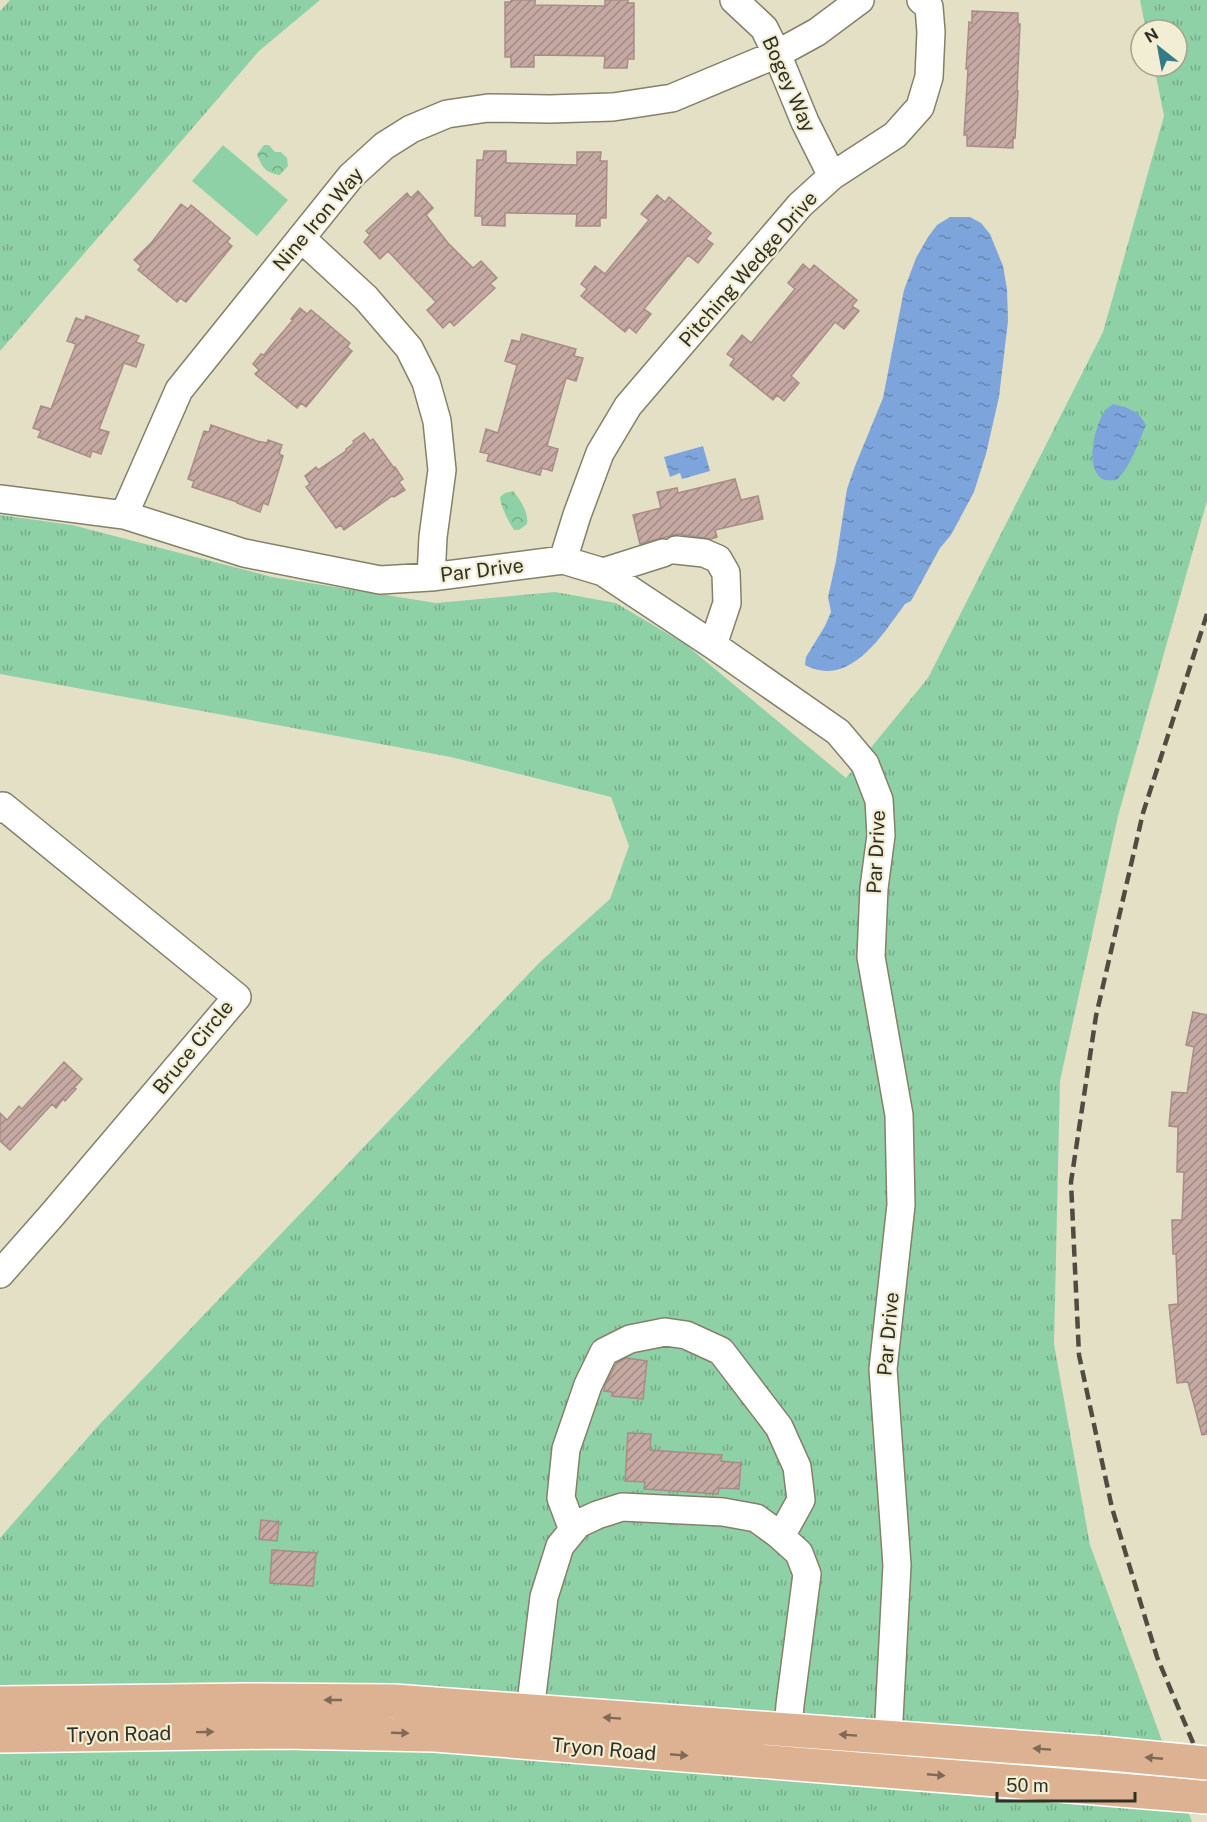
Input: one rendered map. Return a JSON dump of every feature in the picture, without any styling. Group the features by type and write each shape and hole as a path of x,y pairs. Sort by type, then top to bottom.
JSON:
{"main road":[{"name":"Tryon Road","path":"0,1703 352,1700 429,1703 1101,1753 1207,1763"},
{"name":"Tryon Road","path":"0,1736 250,1732 400,1733 1207,1797"}],"street":[{"name":"Bogey Way","path":"734,0 764,28 805,122 832,176"},
{"name":"Nine Iron Way","path":"124,515 179,390 351,176 384,146 411,129 447,114 488,108 613,107 672,98 777,54 817,32 860,0"},
{"name":"Pitching Wedge Drive","path":"563,560 600,453 628,406 800,205 832,176 895,135 920,107 929,77 931,32 929,7 921,0"},
{"path":"301,238 373,306 409,348 426,382 437,421 442,470 433,537 431,577"},
{"name":"Par Drive","path":"0,499 124,515 244,553 380,580 431,577 563,560 603,572 838,732 865,764 879,800 881,835 874,888 871,957 899,1115 901,1206 883,1369 897,1565 886,1771"},
{"path":"603,572 670,551 704,553 718,559 726,573 727,603 713,645"},
{"name":"Bruce Circle","path":"0,809 3,806 237,998 0,1274"},
{"path":"573,1530 561,1498 566,1449 588,1384 604,1352 630,1339 665,1332 686,1335 721,1351 779,1427 797,1467 801,1500 781,1536"},
{"path":"530,1711 544,1597 560,1546 578,1524 622,1507 723,1512 756,1518 781,1536 800,1553 807,1574 788,1731"}],"green space":[{"path":"10,0 320,0 259,51 0,351 0,11"},
{"path":"1140,0 1207,0 1207,501 1118,816 1060,1081 1054,1344 1090,1545 1192,1822 0,1822 0,1538 98,1426 539,963 610,899 629,846 611,797 451,757 0,674 0,515 72,525 272,577 436,603 555,592 616,603 685,644 846,778 928,678 1103,332 1164,116 1156,78 1189,78 1189,18 1144,18"},
{"path":"223,145 288,200 257,236 192,181"},
{"path":"264,145 269,145 275,152 281,152 287,158 288,166 280,175 271,173 261,163 257,154"},
{"path":"513,491 527,515 527,524 519,530 514,530 509,522 500,497"}],"water":[{"path":"950,217 970,217 981,223 990,234 1003,266 1007,289 1008,321 999,397 986,454 974,492 911,601 905,604 886,630 863,655 836,670 821,671 805,665 806,657 831,612 828,597 847,489 883,398 904,290 916,258 937,225"},
{"path":"1113,404 1132,410 1146,425 1127,467 1117,480 1107,480 1102,479 1097,473 1092,456 1101,417"},
{"path":"703,446 710,471 682,479 680,473 670,477 664,457"}],"building":[{"path":"511,0 535,0 535,5 605,6 605,0 628,0 628,3 634,3 634,59 628,59 627,68 604,68 605,56 534,55 534,67 511,67 511,57 505,57 505,2 511,2"},
{"path":"972,11 1018,13 1018,24 1020,24 1018,91 1013,148 967,146 967,135 964,135 968,69 966,69 969,22 972,23"},
{"path":"484,151 506,151 506,163 577,165 577,152 601,152 600,161 607,161 606,218 600,218 600,226 576,226 577,214 505,213 505,226 482,225 482,216 475,216 477,160 483,160"},
{"path":"418,191 433,208 426,215 448,243 473,268 481,261 497,278 490,284 495,288 454,326 450,321 443,328 427,310 436,302 388,251 380,259 364,242 370,235 366,231 407,193 411,198"},
{"path":"657,195 665,202 669,197 711,233 706,239 713,244 698,263 688,255 644,309 651,314 636,333 629,327 625,332 581,296 587,289 581,284 595,266 605,274 649,220 641,214"},
{"path":"181,204 188,209 191,205 230,238 227,242 232,246 186,302 180,298 177,302 138,270 141,266 134,260 152,242"},
{"path":"803,264 810,270 814,265 857,300 852,306 859,311 844,329 835,322 791,376 799,383 784,401 777,395 773,400 730,365 734,359 727,354 742,335 751,343 795,289 788,283"},
{"path":"300,308 307,314 311,310 322,319 350,343 347,347 352,351 306,407 301,403 297,408 255,374 259,370 253,364 261,354 264,355"},
{"path":"86,316 139,336 136,342 144,345 136,367 124,363 99,429 109,432 101,454 92,451 90,457 38,437 41,431 33,428 41,406 51,409 76,344 67,341 76,318 84,321"},
{"path":"522,334 576,349 574,356 583,358 576,381 566,378 547,446 558,449 552,471 542,468 540,475 487,461 489,454 480,452 486,429 498,433 517,365 505,361 512,340 520,342"},
{"path":"211,425 257,441 267,443 268,440 282,445 279,454 283,456 268,505 263,503 260,512 192,487 194,481 188,479 204,431 209,432"},
{"path":"364,433 370,441 373,439 395,467 403,479 399,482 405,490 392,496 344,530 341,525 336,528 306,487 310,484 305,476 316,467 318,470 346,451 354,443 353,441"},
{"path":"735,479 741,500 758,496 763,519 715,530 717,537 711,539 677,534 640,544 633,515 661,508 657,492 677,488 678,493"},
{"path":"1193,1012 1207,1015 1207,1434 1202,1435 1188,1382 1177,1383 1169,1305 1178,1304 1172,1220 1182,1220 1184,1172 1177,1172 1178,1127 1169,1126 1172,1092 1187,1093 1194,1047 1186,1045"},
{"path":"64,1062 82,1079 74,1088 76,1089 56,1108 52,1104 10,1150 0,1141 0,1113 7,1120 19,1106 22,1109"},
{"path":"626,1358 647,1361 643,1399 612,1396 612,1392 604,1391 616,1364"},
{"path":"628,1433 651,1434 650,1450 722,1455 721,1461 741,1463 739,1489 719,1488 718,1494 644,1489 645,1482 625,1481"},
{"path":"261,1520 279,1522 277,1541 259,1539"},
{"path":"272,1550 316,1553 313,1586 270,1583"}],"railway":[{"path":"1207,614 1143,813 1096,1016 1071,1182 1079,1355 1112,1508 1157,1657 1207,1776"}]}
